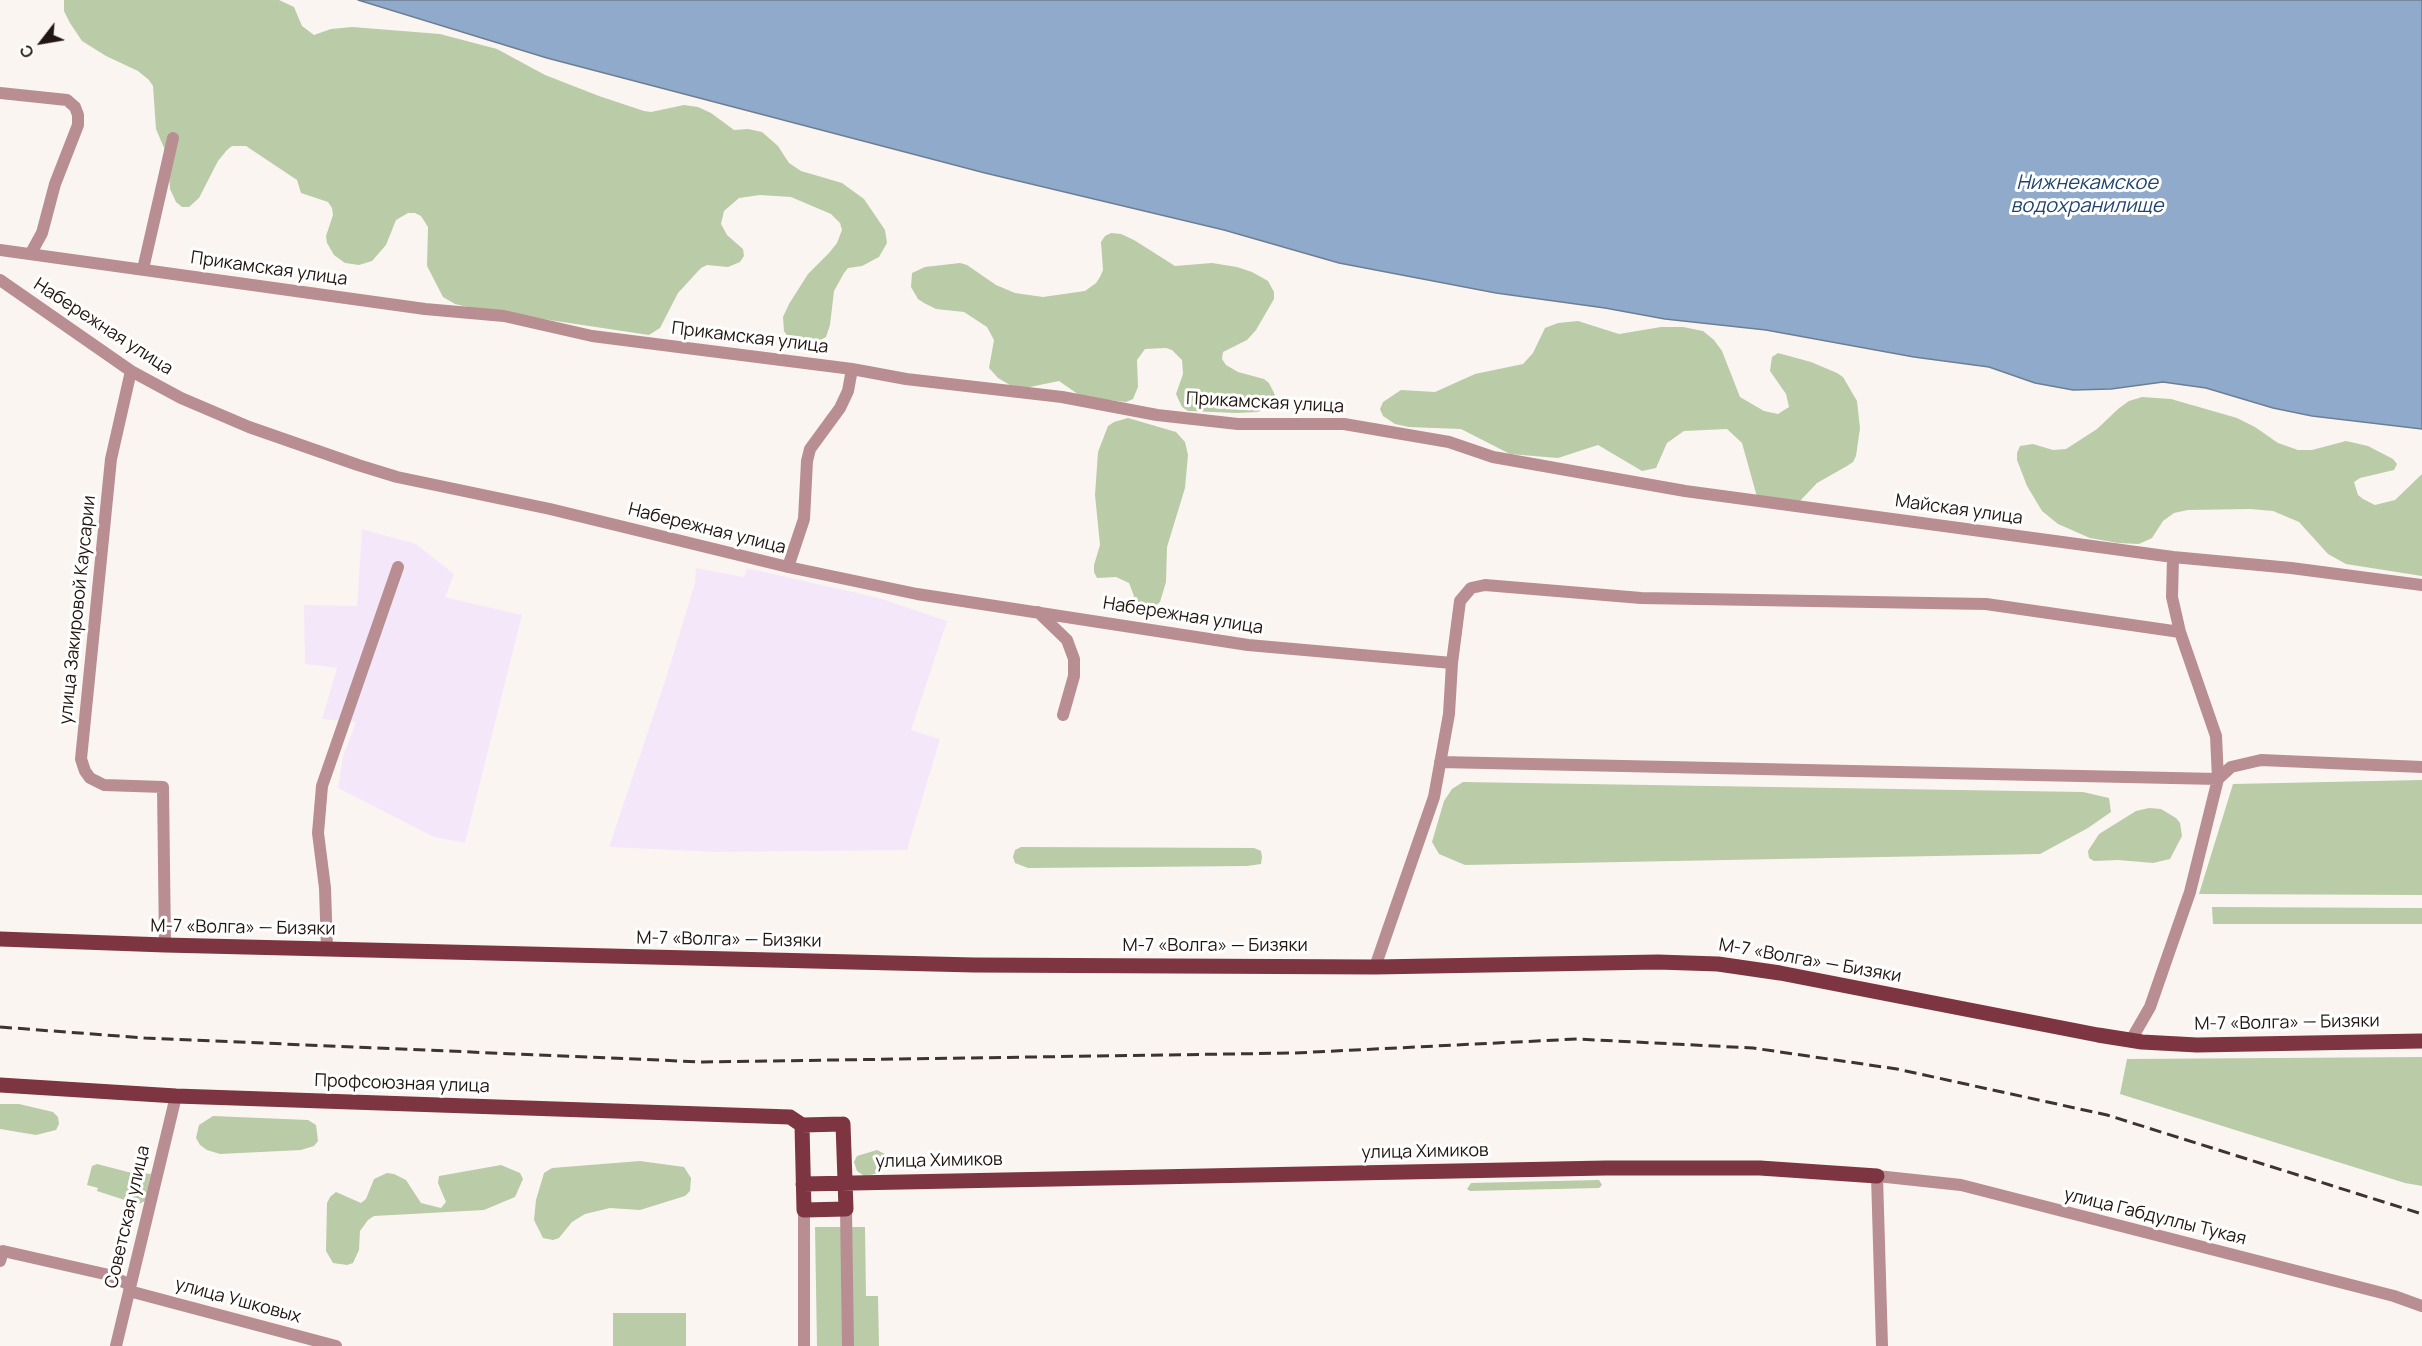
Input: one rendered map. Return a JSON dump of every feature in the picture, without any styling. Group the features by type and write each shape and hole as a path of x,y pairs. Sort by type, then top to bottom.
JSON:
{"main road":[{"name":"М-7 «Волга» — Бизяки","path":"0,939 963,965 1375,966 1658,962 1718,964 1780,973 2131,1040 2198,1045 2422,1041"},
{"name":"Профсоюзная улица","path":"0,1085 176,1096 790,1118 802,1125 843,1124 844,1183"},
{"path":"802,1125 804,1210 846,1209 844,1183"},
{"name":"улица Химиков","path":"803,1184 1617,1168 1760,1168 1877,1176"}],"street":[{"path":"0,93 67,100 75,107 78,125 55,184 42,233 31,253"},
{"path":"142,269 173,138"},
{"name":"Прикамская улица","path":"0,250 413,307 504,315 592,336 852,369 916,380 1062,397 1157,415 1238,424 1344,423 1449,442 1494,457"},
{"name":"Набережная улица","path":"0,280 131,371 181,398 249,428 397,477 550,509 788,567 917,594 1248,645 1452,663"},
{"path":"788,567 804,519 807,461 810,449 840,408 848,391 852,369"},
{"name":"улица Закировой Каусарии","path":"131,371 111,459 81,759 90,778 104,785 163,787 165,945"},
{"name":"Майская улица","path":"1494,457 1685,491 2173,557 2291,568 2422,585"},
{"path":"2131,1040 2150,1007 2190,892 2218,779 2216,736 2180,632 2172,597 2173,557"},
{"path":"327,949 325,888 318,833 322,786 398,567"},
{"path":"1375,966 1434,796 1449,714 1452,663 1460,601 1472,588 1485,585 1641,598 1986,604 2180,632"},
{"path":"1038,612 1067,640 1074,659 1074,676 1063,715"},
{"path":"1440,762 2218,779 2231,767 2261,760 2422,767"},
{"name":"Советская улица","path":"116,1346 176,1096"},
{"path":"1877,1176 1882,1346"},
{"name":"улица Габдуллы Тукая","path":"1877,1176 1961,1185 2394,1296 2422,1306"},
{"path":"846,1209 848,1346"},
{"path":"804,1210 804,1346"},
{"name":"улица Ушковых","path":"1,1256 109,1275 130,1288 336,1346"}],"shaded area":[{"path":"362,529 416,544 454,574 445,597 522,615 465,843 434,837 338,788 343,756 356,722 322,719 337,668 305,664 304,605 357,606"},
{"path":"696,568 744,577 747,568 879,598 947,621 911,730 940,739 907,850 717,852 609,847 666,678 695,583"}],"green space":[{"path":"64,0 279,0 294,7 302,26 314,35 331,29 352,27 440,34 497,49 545,75 644,111 651,112 684,105 698,107 711,113 734,130 748,129 762,132 778,146 789,163 801,171 842,183 864,199 885,230 887,243 879,257 862,266 848,268 844,273 834,291 830,325 826,337 813,344 800,344 788,337 784,331 783,317 808,274 837,243 842,230 840,223 831,214 791,197 760,195 739,198 724,211 721,224 727,235 743,249 744,256 740,262 728,267 707,265 701,268 678,293 660,328 649,335 455,304 443,297 427,266 428,227 421,216 408,213 396,220 386,245 372,261 359,265 345,263 334,255 327,243 326,236 333,215 328,202 301,193 297,180 246,146 232,146 227,150 218,161 199,198 189,207 182,207 176,202 170,189 167,155 156,129 153,86 138,71 106,56 82,41 64,11"},
{"path":"1111,233 1121,234 1134,240 1175,266 1212,263 1237,267 1268,281 1274,292 1274,299 1256,330 1247,340 1223,352 1222,359 1226,365 1238,372 1264,379 1269,383 1275,395 1270,408 1257,412 1237,413 1188,411 1182,407 1176,394 1183,374 1182,360 1172,350 1166,348 1145,349 1137,360 1138,387 1133,399 1126,402 1082,397 1059,381 1025,388 1010,385 998,378 989,368 994,340 987,327 964,312 936,309 924,303 918,299 911,287 912,273 925,267 960,263 967,265 996,285 1015,293 1043,297 1085,291 1100,277 1103,270 1101,242"},
{"path":"1578,321 1619,334 1661,327 1683,327 1703,331 1722,351 1740,397 1764,411 1778,414 1789,407 1786,394 1770,371 1772,357 1778,353 1811,362 1837,373 1843,377 1857,401 1860,428 1856,456 1853,462 1817,483 1798,503 1759,504 1742,443 1727,429 1684,431 1667,443 1656,468 1642,471 1598,445 1558,458 1510,454 1461,429 1409,427 1395,424 1383,416 1380,409 1383,402 1401,390 1435,392 1475,374 1523,364 1533,353 1545,328 1558,323"},
{"path":"2142,397 2171,399 2237,418 2278,443 2298,450 2312,450 2346,441 2368,446 2393,459 2397,464 2394,470 2360,478 2354,482 2358,495 2375,505 2395,500 2422,474 2422,576 2346,564 2328,554 2299,522 2273,511 2188,510 2174,513 2163,521 2152,538 2139,544 2090,538 2058,524 2042,511 2027,486 2017,460 2020,446 2033,444 2053,450 2066,449 2097,429 2129,401"},
{"path":"1128,418 1176,432 1185,442 1188,455 1185,488 1167,547 1166,582 1160,602 1150,610 1130,603 1134,596 1129,583 1116,577 1097,578 1094,572 1100,545 1095,495 1098,452 1108,426"},
{"path":"2422,780 2422,895 2199,894 2233,784"},
{"path":"1463,782 2083,792 2109,798 2111,812 2088,828 2040,854 1465,865 1439,854 1432,842 1444,801 1452,789"},
{"path":"2149,808 2161,809 2180,823 2182,836 2170,859 2153,863 2118,860 2094,861 2089,858 2088,851 2099,834 2136,811"},
{"path":"1021,847 1254,848 1261,851 1262,857 1261,864 1247,866 1028,868 1015,863 1013,857 1015,850"},
{"path":"2212,907 2422,908 2422,924 2213,924"},
{"path":"2422,1057 2422,1186 2405,1183 2120,1094 2127,1059"},
{"path":"0,1104 19,1104 53,1112 58,1117 59,1124 56,1130 36,1135 0,1129"},
{"path":"213,1116 308,1120 316,1125 318,1141 314,1146 301,1150 220,1154 207,1150 196,1138 199,1125"},
{"path":"877,1150 889,1156 886,1167 880,1173 864,1176 857,1171 854,1162 857,1156"},
{"path":"640,1161 684,1167 691,1178 690,1191 685,1196 640,1210 610,1208 585,1214 572,1222 559,1238 553,1240 543,1238 534,1220 536,1200 544,1173 552,1168"},
{"path":"97,1164 128,1172 151,1174 145,1201 139,1204 134,1203 97,1191 98,1188 87,1185 92,1166"},
{"path":"501,1165 520,1173 523,1179 515,1197 484,1210 374,1216 360,1231 359,1250 353,1263 347,1265 333,1263 326,1251 327,1203 336,1192 361,1203 366,1199 374,1179 387,1173 394,1174 406,1180 421,1203 441,1208 446,1202 438,1183 439,1176"},
{"path":"1599,1180 1602,1185 1599,1188 1470,1191 1467,1189 1471,1183"},
{"path":"815,1227 865,1227 866,1296 878,1296 879,1346 817,1346"},
{"path":"613,1313 686,1313 686,1346 613,1346"}],"water":[{"name":"Нижнекамское водохранилище","path":"358,0 2422,0 2422,429 2312,416 2273,408 2206,388 2163,382 2111,389 2073,390 2035,383 1989,367 1914,357 1766,330 1665,319 1496,293 1339,263 1224,230 985,173 547,58"}],"railway":[{"path":"0,1027 145,1038 703,1062 1295,1053 1577,1039 1753,1048 1897,1069 2107,1115 2422,1214"}]}
